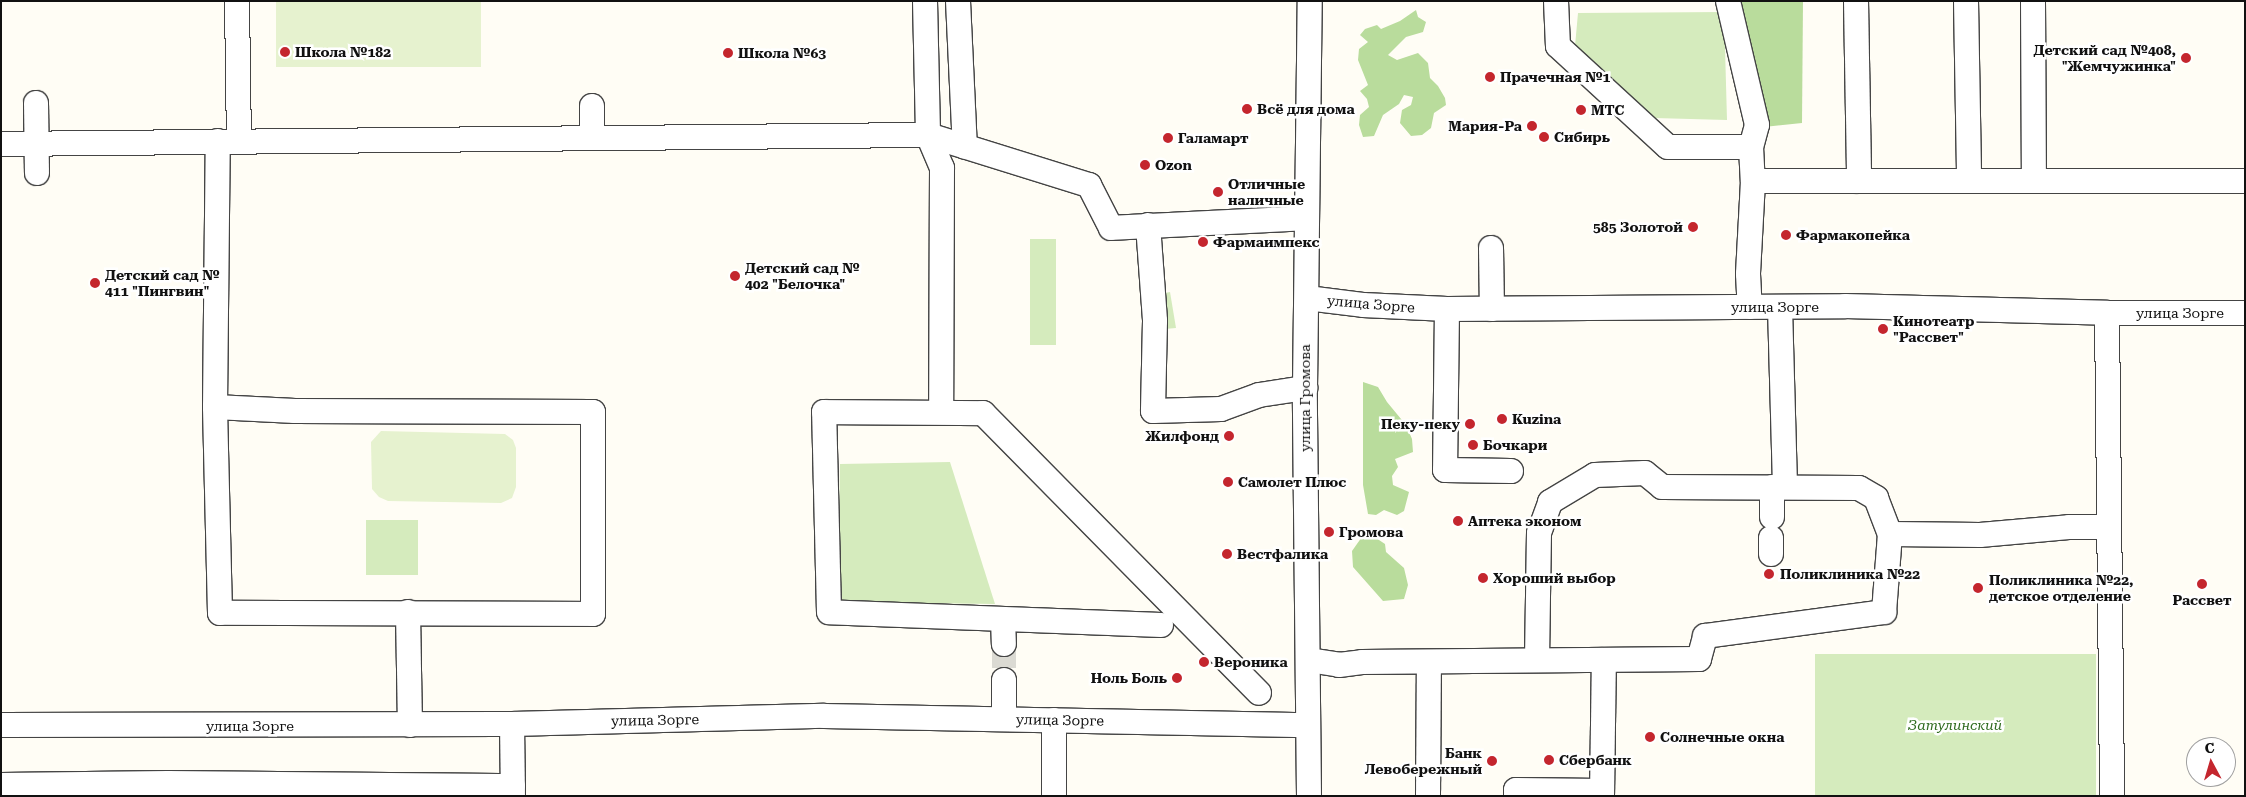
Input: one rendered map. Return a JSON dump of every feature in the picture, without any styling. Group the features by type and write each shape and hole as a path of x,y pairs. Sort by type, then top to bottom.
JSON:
{"street":[{"path":"214,407 294,411 593,412 593,614 408,612 220,613 214,407 237,1"},
{"path":"925,1 928,135 942,168 941,412"},
{"path":"958,1 965,147"},
{"name":"улица Громова","path":"1309,796 1305,388 1310,1"},
{"path":"1556,1 1558,46 1668,147 1751,147"},
{"path":"1728,1 1757,125 1751,147 1753,181 1748,274 1750,307"},
{"path":"1856,1 1859,181"},
{"path":"1966,1 1969,181"},
{"path":"2033,1 2034,181"},
{"path":"36,103 37,173"},
{"path":"592,106 592,138"},
{"path":"1,144 928,135 1089,185 1111,228 1307,218"},
{"path":"1753,181 2245,181"},
{"path":"1148,225 1154,320 1153,411 1221,409 1259,395 1305,388"},
{"path":"1491,248 1492,309"},
{"name":"улица Зорге","path":"1306,298 1362,305 1447,309 1780,306 2107,313 2245,313"},
{"path":"1771,537 1779,487 1780,306"},
{"path":"1447,309 1445,470 1511,471"},
{"path":"2107,313 2112,796"},
{"path":"1161,625 829,612 824,412 983,413 1259,693"},
{"path":"1309,660 1339,665 1362,662 1699,659 1705,636 1884,612 1890,534 1876,498 1860,488 1662,486 1645,473 1596,475 1550,502 1539,533 1537,660"},
{"path":"1890,534 1980,535 2069,527 2108,527"},
{"path":"408,612 410,725"},
{"path":"1003,619 1004,644"},
{"path":"1516,796 1516,790 1602,793 1604,660"},
{"path":"1428,796 1430,662"},
{"path":"1004,680 1004,719"},
{"name":"улица Зорге","path":"1,725 512,724 824,716 1308,725"},
{"path":"1054,720 1054,796"},
{"path":"1,785 47,790 513,791 512,724"}],"green space":[{"path":"276,1 481,1 481,67 276,67"},
{"path":"1734,1 1803,1 1802,123 1764,127"},
{"path":"1416,10 1418,17 1426,22 1423,32 1406,37 1388,55 1397,60 1418,53 1428,63 1430,78 1438,86 1445,98 1446,105 1434,113 1431,128 1422,135 1411,136 1400,123 1402,110 1411,105 1413,97 1404,95 1399,104 1383,115 1374,136 1363,137 1359,125 1360,115 1369,107 1367,99 1360,91 1368,85 1358,60 1359,49 1368,42 1360,35 1365,29 1377,25 1381,29 1400,21"},
{"path":"1724,12 1727,120 1654,118 1575,46 1578,13"},
{"path":"1030,239 1056,239 1056,345 1030,345"},
{"path":"1170,292 1176,328 1153,330 1150,296"},
{"path":"1363,382 1378,387 1387,402 1406,425 1412,439 1413,452 1395,459 1398,467 1392,476 1393,485 1409,492 1404,511 1397,515 1384,510 1376,515 1368,514 1363,485"},
{"path":"381,431 505,434 513,440 516,448 516,487 512,498 501,503 388,501 379,497 372,489 371,442"},
{"path":"950,462 995,604 838,602 840,464"},
{"path":"366,520 418,520 418,575 366,575"},
{"path":"1364,534 1373,536 1385,544 1386,552 1404,568 1408,585 1404,599 1383,601 1353,567 1352,551"},
{"name":"Затулинский","path":"1815,654 2096,654 2096,796 1815,796"}],"tunnel":[{"path":"1004,644 1004,680"}],"place":[{"name":"Школа №182","path":"285,52"},
{"name":"Школа №63","path":"728,53"},
{"name":"Детский сад №408, \"Жемчужинка\"","path":"2186,58"},
{"name":"Прачечная №1","path":"1490,77"},
{"name":"Всё для дома","path":"1247,109"},
{"name":"МТС","path":"1581,110"},
{"name":"Мария-Ра","path":"1532,126"},
{"name":"Сибирь","path":"1544,137"},
{"name":"Галамарт","path":"1168,138"},
{"name":"Ozon","path":"1145,165"},
{"name":"Отличные наличные","path":"1218,192"},
{"name":"585 Золотой","path":"1693,227"},
{"name":"Фармакопейка","path":"1786,235"},
{"name":"Фармаимпекс","path":"1203,242"},
{"name":"Детский сад № 402 \"Белочка\"","path":"735,276"},
{"name":"Детский сад № 411 \"Пингвин\"","path":"95,283"},
{"name":"Кинотеатр \"Рассвет\"","path":"1883,329"},
{"name":"Kuzina","path":"1502,419"},
{"name":"Пеку-пеку","path":"1470,424"},
{"name":"Жилфонд","path":"1229,436"},
{"name":"Бочкари","path":"1473,445"},
{"name":"Самолет Плюс","path":"1228,482"},
{"name":"Аптека эконом","path":"1458,521"},
{"name":"Громова","path":"1329,532"},
{"name":"Вестфалика","path":"1227,554"},
{"name":"Поликлиника №22","path":"1769,574"},
{"name":"Хороший выбор","path":"1483,578"},
{"name":"Рассвет","path":"2202,584"},
{"name":"Поликлиника №22, детское отделение","path":"1978,588"},
{"name":"Вероника","path":"1204,662"},
{"name":"Ноль Боль","path":"1177,678"},
{"name":"Солнечные окна","path":"1650,737"},
{"name":"Сбербанк","path":"1549,760"},
{"name":"Банк Левобережный","path":"1492,761"}]}
